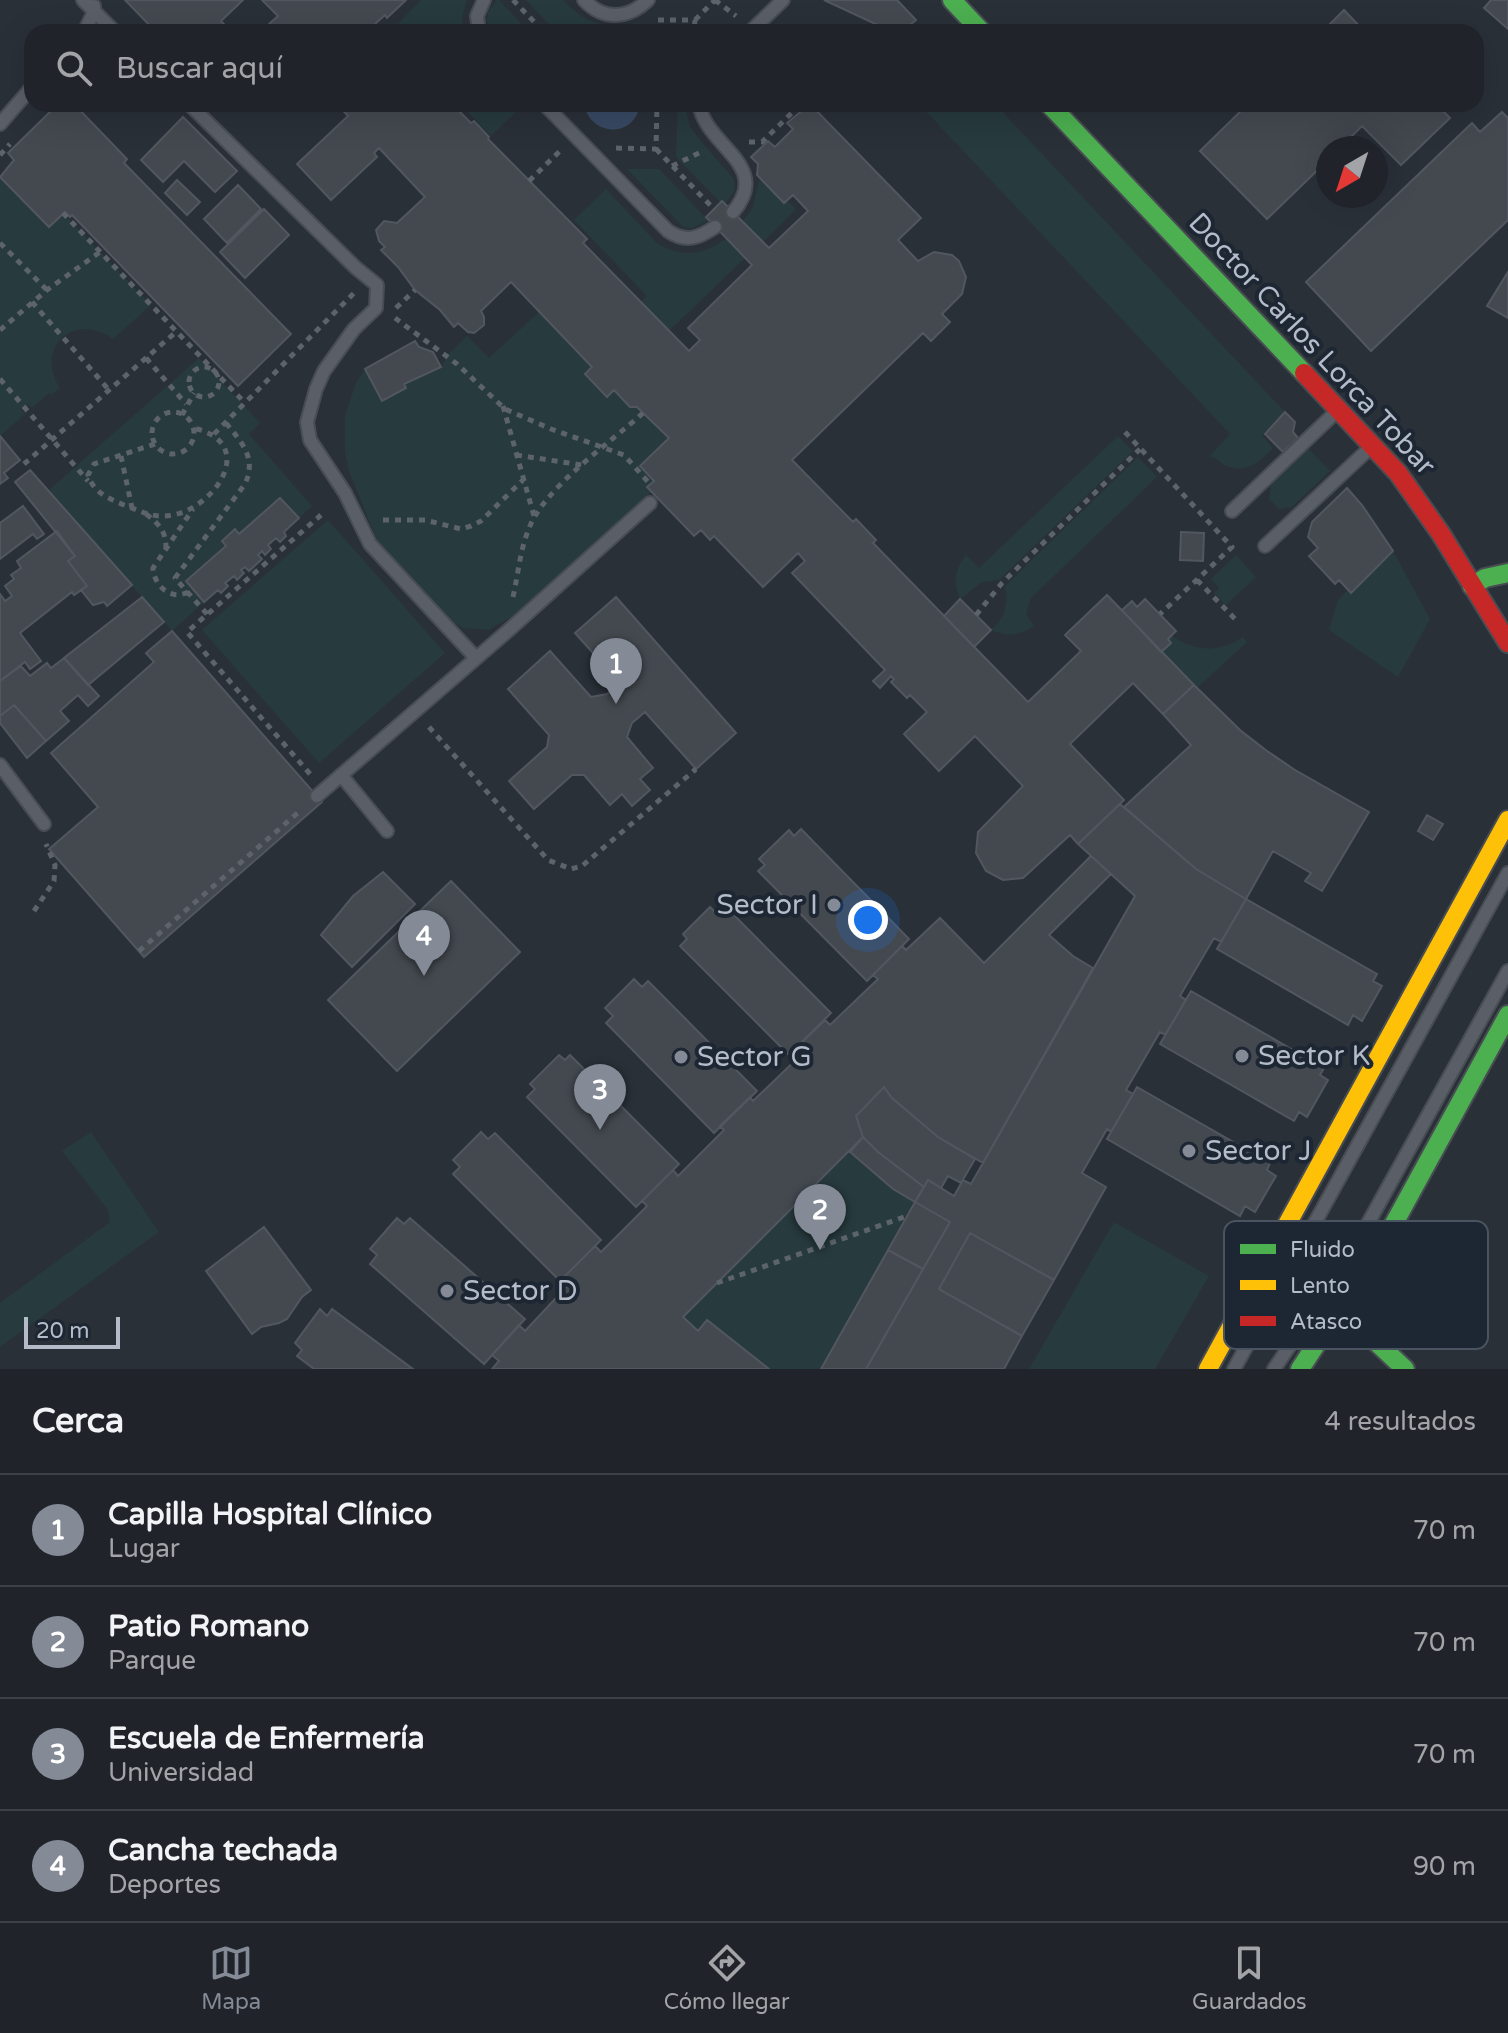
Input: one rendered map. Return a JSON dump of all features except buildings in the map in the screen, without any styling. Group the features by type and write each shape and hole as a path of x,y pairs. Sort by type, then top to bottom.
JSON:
{"main road":[{"path":"952,0 974,24"},
{"name":"Doctor Carlos Lorca Tobar","path":"1057,112 1373,445 1420,503 1508,643"},
{"path":"1472,586 1485,578 1508,573"},
{"path":"1289,1221 1508,820"},
{"path":"1393,1221 1508,1015"},
{"path":"1208,1369 1224,1340"},
{"path":"1300,1369 1314,1349"},
{"path":"1384,1349 1405,1369"}],"lane":[{"path":"83,0 94,6 109,24"},
{"path":"478,24 477,16 484,0"},
{"path":"584,0 600,13 611,16 625,16 648,0"},
{"path":"758,24 781,2"},
{"path":"0,124 24,96"},
{"path":"197,112 377,285 376,308 354,329 324,371 316,389 307,422 310,440 345,493 370,544 476,658"},
{"path":"552,112 668,231 677,237 698,238 715,227"},
{"path":"702,112 709,129 744,171 745,194 733,212"},
{"path":"1232,511 1340,409"},
{"path":"1265,546 1373,445"},
{"path":"321,793 650,503"},
{"path":"0,765 44,824"},
{"path":"341,775 387,831"},
{"path":"1316,1221 1508,873"},
{"path":"1370,1221 1508,971"},
{"path":"1234,1369 1245,1349"},
{"path":"1274,1369 1288,1349"}],"path":[{"path":"513,0 536,24"},
{"path":"695,24 715,0"},
{"path":"658,24 658,20 695,20"},
{"path":"656,149 657,112"},
{"path":"529,181 563,147 656,149 714,209"},
{"path":"63,213 245,403"},
{"path":"0,243 47,290"},
{"path":"0,330 47,290 100,252"},
{"path":"214,434 353,294 355,288"},
{"path":"32,302 109,390"},
{"path":"394,310 396,321 457,364 503,406 551,429 624,455 650,484"},
{"path":"24,464 177,331"},
{"path":"146,358 186,404"},
{"path":"205,367 215,371 219,385 214,393 206,397 194,393 189,383 192,373 205,367"},
{"path":"0,379 90,483 109,499 146,514 164,517 194,507"},
{"path":"182,415 194,393"},
{"path":"503,406 535,517"},
{"path":"188,592 180,596 170,595 154,577 153,568 194,507 217,487 227,465 222,442 214,434 193,428 182,415 168,413 157,420 152,432 155,444 165,452 178,453 190,445 193,428"},
{"path":"510,629 512,598 528,530 535,517 549,495 643,413"},
{"path":"207,614 175,578 245,484 249,474 248,452 226,423"},
{"path":"1125,432 1232,547 1160,614"},
{"path":"90,483 88,475 94,464 155,444"},
{"path":"976,615 1002,583 1140,449"},
{"path":"516,455 583,466"},
{"path":"121,456 132,508"},
{"path":"361,526 405,518 452,528 471,526 481,521 523,480"},
{"path":"146,514 160,525 166,536 166,549"},
{"path":"139,951 321,793 187,632 321,515"},
{"path":"1197,580 1238,622"},
{"path":"415,711 548,860 571,869 582,866 696,769"},
{"path":"34,911 54,881 55,865 47,852 44,824"},
{"path":"717,1283 907,1216"}],"green space":[{"path":"421,0 467,0 462,24 398,24"},
{"path":"499,0 522,24 488,24 486,20 489,10"},
{"path":"526,0 563,0 579,14 600,24 548,24"},
{"path":"468,112 516,112 491,136"},
{"path":"678,112 687,112 689,125 734,179 735,190 726,203 721,203 676,157"},
{"path":"927,112 1003,112 1285,412 1262,435 1273,448 1258,462 1247,467 1227,466 1210,456 1230,434"},
{"path":"627,169 659,169 708,220 693,228 683,227"},
{"path":"0,177 49,226 63,213 151,305 113,339 99,331 85,329 73,331 62,338 55,347 52,359 53,373 60,388 32,408 27,404 20,409 25,414 0,436"},
{"path":"760,178 784,203 787,200 796,209 763,242 743,221 752,209"},
{"path":"606,189 657,243 666,248 692,253 726,238 745,258 669,331 641,302 647,296 574,220"},
{"path":"539,312 592,367 585,375 606,397 614,390 669,438 640,466 654,481 647,487 651,492 513,616 488,630 463,628 452,622 381,550 349,471 345,452 345,415 356,383 365,369 383,401 405,388 404,384 441,367 467,336 489,358"},
{"path":"199,358 260,423 249,434 312,506 299,518 280,498 239,534 235,530 222,540 226,546 186,581 204,602 172,631 48,491"},
{"path":"1118,436 1133,451 999,580 982,582 960,599 956,576 966,555 979,568"},
{"path":"1308,448 1330,471 1292,507 1279,509 1269,499 1271,484"},
{"path":"1138,457 1157,477 1031,598 1026,614 1034,626 1013,634 991,630 1005,610 1005,586"},
{"path":"328,520 445,653 319,763 202,630"},
{"path":"1393,551 1430,619 1398,677 1329,630 1338,600 1348,590 1351,592"},
{"path":"1236,555 1256,577 1226,605 1214,593 1219,588 1211,579"},
{"path":"1171,635 1189,645 1207,648 1225,646 1243,637 1247,642 1197,688 1161,652"},
{"path":"91,1132 159,1232 0,1347 0,1303 110,1222 108,1210 62,1151"},
{"path":"850,1152 915,1202 821,1369 769,1369 707,1320 698,1331 683,1317"},
{"path":"1114,1222 1209,1276 1155,1369 1029,1369"}],"water":[{"path":"587,112 637,112 630,123 612,130 595,123"}],"traffic: fast":[{"path":"952,0 974,24"},
{"path":"1057,112 1304,373"},
{"path":"1472,586 1485,578 1508,573"},
{"path":"1395,1221 1508,1015"},
{"path":"1300,1369 1313,1349"},
{"path":"1384,1349 1405,1369"}],"traffic: slow":[{"path":"1289,1221 1508,820"},
{"path":"1208,1369 1224,1340"}],"traffic: jam":[{"path":"1304,373 1398,473 1441,534 1508,643"}],"place":[{"name":"Capilla Hospital Clínico","path":"616,704"},
{"name":"Sector I","path":"834,905"},
{"name":"Cancha techada","path":"424,976"},
{"name":"Sector K","path":"1242,1056"},
{"name":"Sector G","path":"681,1057"},
{"name":"Escuela de Enfermería","path":"600,1130"},
{"name":"Sector J","path":"1189,1151"},
{"name":"Patio Romano","path":"820,1250"},
{"name":"Sector D","path":"447,1291"}]}
